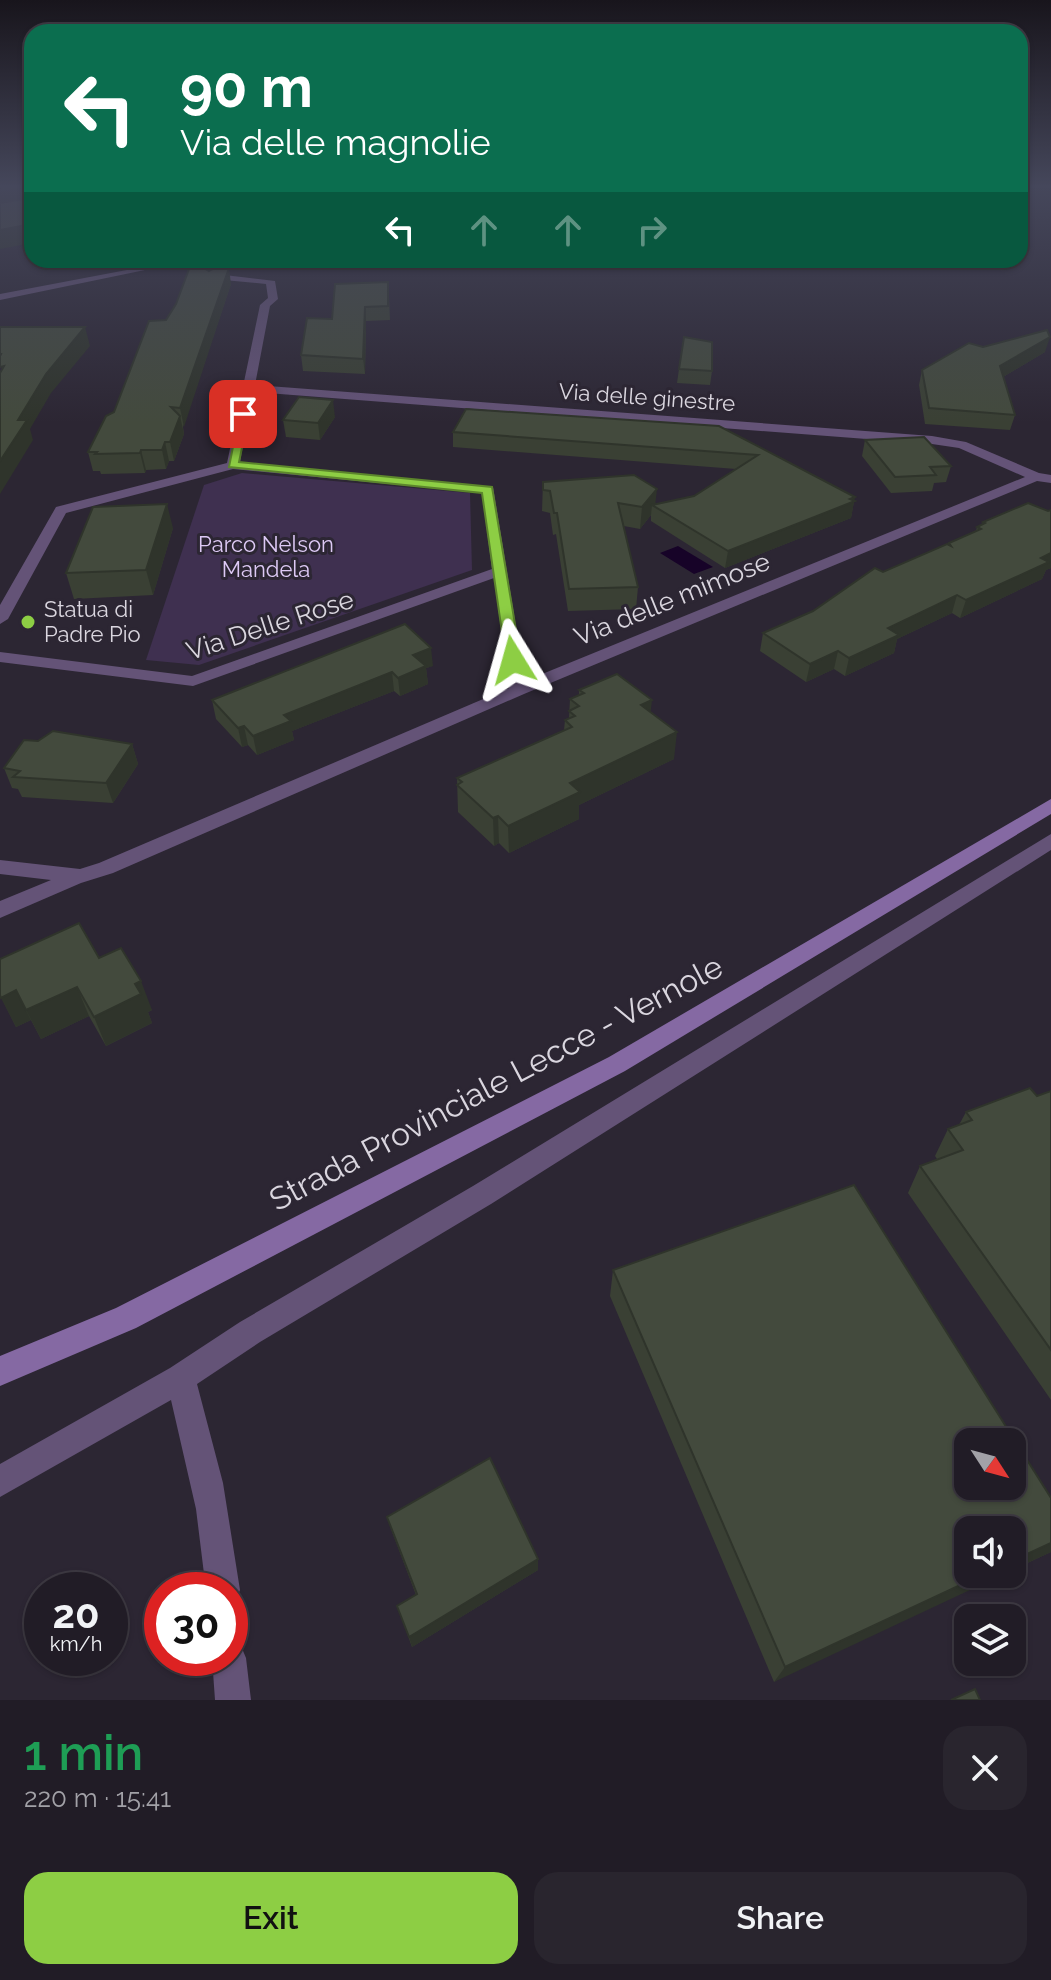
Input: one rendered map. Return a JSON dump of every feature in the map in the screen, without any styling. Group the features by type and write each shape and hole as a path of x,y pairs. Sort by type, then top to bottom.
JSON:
{"main road":[{"name":"Strada Provinciale Lecce - Vernole","path":"0,1371 126,1318 617,1064 1051,805"}],"street":[{"path":"0,297 140,270 137,268"},
{"path":"216,277 270,281 273,299 265,305 233,465"},
{"name":"Via delle ginestre","path":"249,388 932,440 962,445 1044,478"},
{"path":"1,618 61,510 233,465 488,490 518,690"},
{"name":"Via delle mimose","path":"0,867 80,876 106,868 518,690 1044,478"},
{"name":"Via Delle Rose","path":"0,657 193,681 500,571"},
{"path":"0,1481 180,1378 250,1332 482,1195 1051,841"},
{"path":"0,910 80,876"},
{"path":"180,1378 201,1452 221,1572"},
{"path":"231,1676 233,1700"}],"green space":[{"name":"Parco Nelson Mandela","path":"242,473 470,493 472,570 199,665 146,660 204,485"}],"shaded area":[{"path":"678,546 713,567 694,574 660,553"}],"building":[{"path":"189,268 209,271 229,268 180,408 171,407 180,416 170,442 165,442 162,450 141,450 140,453 88,452 106,416 114,412 149,321 166,320 176,304"},
{"path":"388,282 388,306 365,307 363,359 301,355 307,318 332,319 335,284"},
{"path":"0,327 85,327 46,374 18,420 27,420 0,461 0,373 4,366 0,367"},
{"path":"1047,330 1050,337 1000,366 1015,415 929,408 922,370 969,343 983,347"},
{"path":"684,337 712,342 712,371 679,369"},
{"path":"299,397 333,400 318,423 283,420"},
{"path":"466,409 719,426 855,497 850,499 855,501 728,551 652,505 694,496 758,455 453,432"},
{"path":"924,437 951,466 930,467 936,475 895,477 865,440"},
{"path":"634,475 657,489 642,507 618,503 638,587 569,589 557,513 554,513 550,491 543,490 543,482"},
{"path":"1028,503 1051,510 1051,553 1041,558 1049,562 966,600 957,595 888,628 899,635 849,658 838,651 810,664 763,633 813,611 875,568 883,572 947,544 951,546 949,543 981,529 977,527 983,522"},
{"path":"167,504 146,570 66,573 93,507"},
{"path":"405,624 431,648 413,655 426,666 398,678 392,672 284,715 291,721 253,736 244,726 238,728 212,700"},
{"path":"617,674 652,700 641,705 677,732 570,783 580,792 508,826 498,816 493,818 457,785 462,782 457,778 572,727 565,720 575,716 569,711 579,706 570,699 584,693 579,690"},
{"path":"53,731 132,744 106,783 13,777 20,771 4,768 24,740 38,741"},
{"path":"79,923 99,958 121,948 141,981 135,984 141,994 94,1017 77,987 26,1010 16,990 1,998 0,959"},
{"path":"1030,1088 1037,1096 1051,1091 1051,1350 920,1166 963,1150 948,1129 972,1120 966,1112"},
{"path":"854,1185 1007,1428 954,1428 954,1500 1026,1500 1026,1458 1051,1498 1051,1543 1026,1555 1026,1516 954,1516 954,1588 785,1667 613,1270"},
{"path":"490,1458 538,1559 409,1637 397,1606 417,1594 387,1517"},
{"path":"975,1689 980,1700 951,1700"}],"place":[{"name":"Statua di Padre Pio","path":"28,622"}],"route":[{"path":"243,414 233,465 488,490 513,660"}]}
